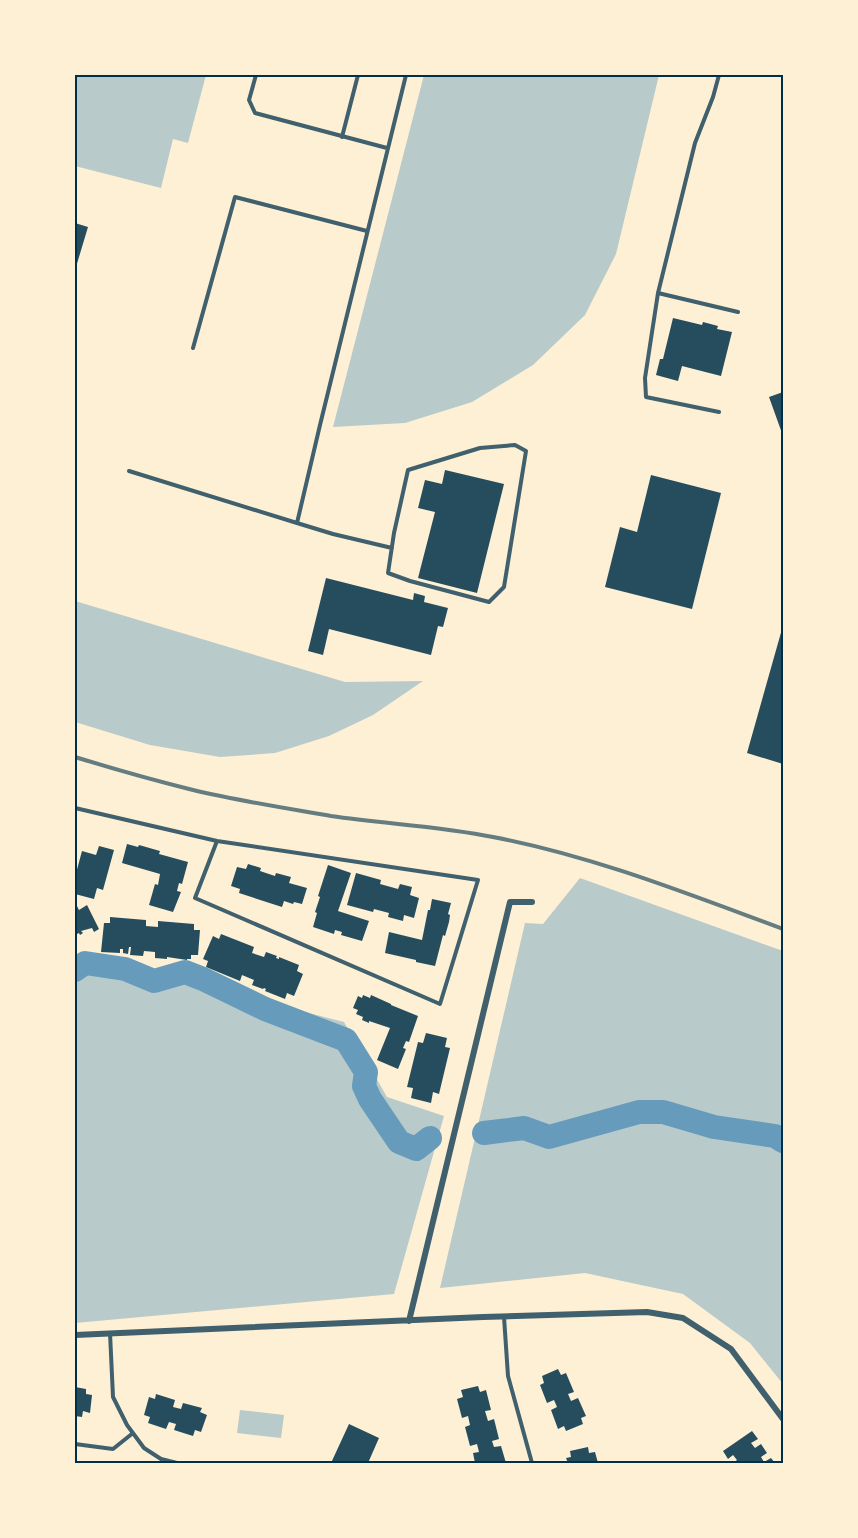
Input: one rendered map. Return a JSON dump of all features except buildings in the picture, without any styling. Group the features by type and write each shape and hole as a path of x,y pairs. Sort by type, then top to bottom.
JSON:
{"street":[{"path":"409,1321 510,902 532,902"},
{"path":"75,1335 647,1312 683,1318 731,1349 783,1419"}],"lane":[{"path":"256,75 249,100 255,113 387,148"},
{"path":"342,136 358,75"},
{"path":"297,523 406,75"},
{"path":"719,75 695,143 658,293 645,378 646,397 719,412"},
{"path":"193,348 235,197 367,231"},
{"path":"658,293 738,312"},
{"path":"515,445 526,451 504,587 489,602 388,573 392,548 408,470 480,448 515,445"},
{"path":"129,471 333,534 392,548"},
{"path":"75,808 217,841 478,880 440,1004 195,898 217,841"},
{"path":"504,1317 508,1376 532,1463"},
{"path":"110,1334 113,1397 127,1425 144,1448 160,1459 177,1463"},
{"path":"75,1444 113,1449 133,1433"}],"shaded area":[{"path":"75,75 206,75 188,143 173,139 161,188 75,166"},
{"path":"424,75 659,75 616,254 585,315 533,365 472,402 405,423 333,427"},
{"path":"75,601 345,682 423,681 373,715 329,736 275,753 220,757 150,745 75,722"},
{"path":"580,878 783,951 783,1384 750,1343 683,1294 585,1273 440,1288 525,923 543,924"},
{"path":"85,956 344,1022 387,1097 444,1116 394,1294 75,1323 75,962"},
{"path":"240,1410 284,1415 281,1438 237,1433"}],"waterway":[{"path":"75,970 85,963 125,969 154,981 185,972 265,1009 346,1040 366,1072 364,1086 370,1099 399,1142 416,1149 430,1138"},
{"path":"484,1133 524,1128 549,1137 639,1112 663,1112 714,1127 775,1136 783,1141"}],"railway":[{"path":"75,757 178,786 245,801 331,816 473,833 530,845 604,865 783,929"}]}
